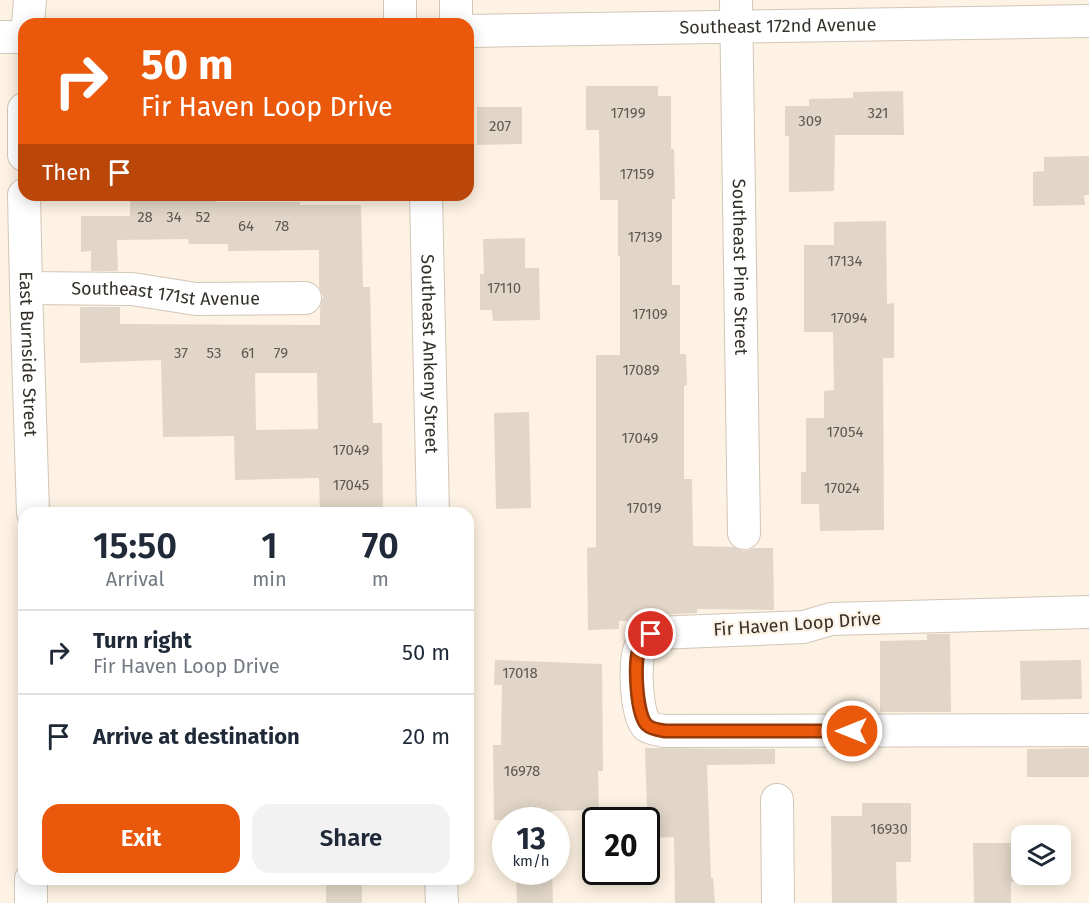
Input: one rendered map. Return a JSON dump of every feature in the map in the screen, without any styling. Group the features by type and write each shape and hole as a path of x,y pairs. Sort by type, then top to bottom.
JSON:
{"street":[{"path":"28,18 30,0"},
{"path":"400,0 400,18"},
{"path":"456,0 456,18"},
{"name":"Southeast 172nd Avenue","path":"474,31 736,13 912,12 1089,21"},
{"name":"Southeast Pine Street","path":"736,13 744,533"},
{"path":"0,38 18,37"},
{"name":"East Burnside Street","path":"24,201 33,507"},
{"name":"Southeast Ankeny Street","path":"426,201 433,507"},
{"name":"Southeast 171st Avenue","path":"26,288 132,289 196,299 305,298"},
{"name":"Fir Haven Loop Drive","path":"1089,612 831,619 804,627 656,633 651,634 644,641 637,658 638,703 641,717 647,726 665,731 1089,730"},
{"path":"777,800 778,903"},
{"path":"31,885 31,903"},
{"path":"441,885 442,903"}],"building":[{"path":"586,86 658,86 658,96 671,96 671,149 674,149 675,199 672,199 672,285 680,285 680,354 686,354 684,479 692,479 693,546 734,547 744,551 754,548 773,548 774,610 697,609 697,613 655,615 640,621 619,621 619,629 588,630 587,548 596,547 596,355 620,355 620,256 618,256 618,200 600,200 599,130 586,130"},
{"path":"903,91 904,135 835,135 834,191 789,192 789,136 785,136 785,106 809,106 809,99 853,98 853,92"},
{"path":"477,107 522,107 522,144 477,145"},
{"path":"1089,156 1089,195 1084,195 1085,205 1033,206 1033,172 1044,171 1044,157"},
{"path":"130,201 300,202 300,205 361,205 363,287 370,287 373,423 382,423 383,507 320,507 319,478 235,480 234,436 163,437 161,360 80,363 80,307 120,307 120,324 320,325 320,308 323,297 319,287 319,250 228,251 228,244 189,244 188,239 117,240 118,271 91,271 91,251 81,252 81,216 130,216","holes":["255,373 317,373 318,429 256,430"]},
{"path":"886,221 887,304 894,303 894,358 883,358 884,530 820,531 819,504 801,504 801,472 806,472 806,418 824,418 824,391 834,390 833,332 804,332 804,245 834,245 834,222"},
{"path":"525,238 525,268 539,268 540,320 493,321 492,310 480,310 480,274 484,274 483,239"},
{"path":"529,412 531,508 496,509 494,413"},
{"path":"927,634 950,634 951,712 880,712 880,641 927,640"},
{"path":"495,660 602,664 603,771 598,771 599,807 582,807 582,810 570,811 570,807 494,807 493,745 501,745 502,685 494,685"},
{"path":"1081,660 1082,699 1021,700 1020,661"},
{"path":"645,748 775,749 775,764 707,765 711,878 713,878 715,903 675,903 674,837 660,838 660,807 647,807"},
{"path":"1089,748 1089,777 1027,777 1027,749"},
{"path":"862,803 911,803 911,862 896,862 897,903 832,903 831,816 862,816"},
{"path":"973,843 1011,843 1011,903 974,903"},
{"path":"326,885 362,885 362,903 326,903"},
{"path":"516,885 552,885 553,903 517,903"}],"route":[{"path":"651,634 639,649 637,658 638,703 641,717 647,726 665,731 852,731"}]}
